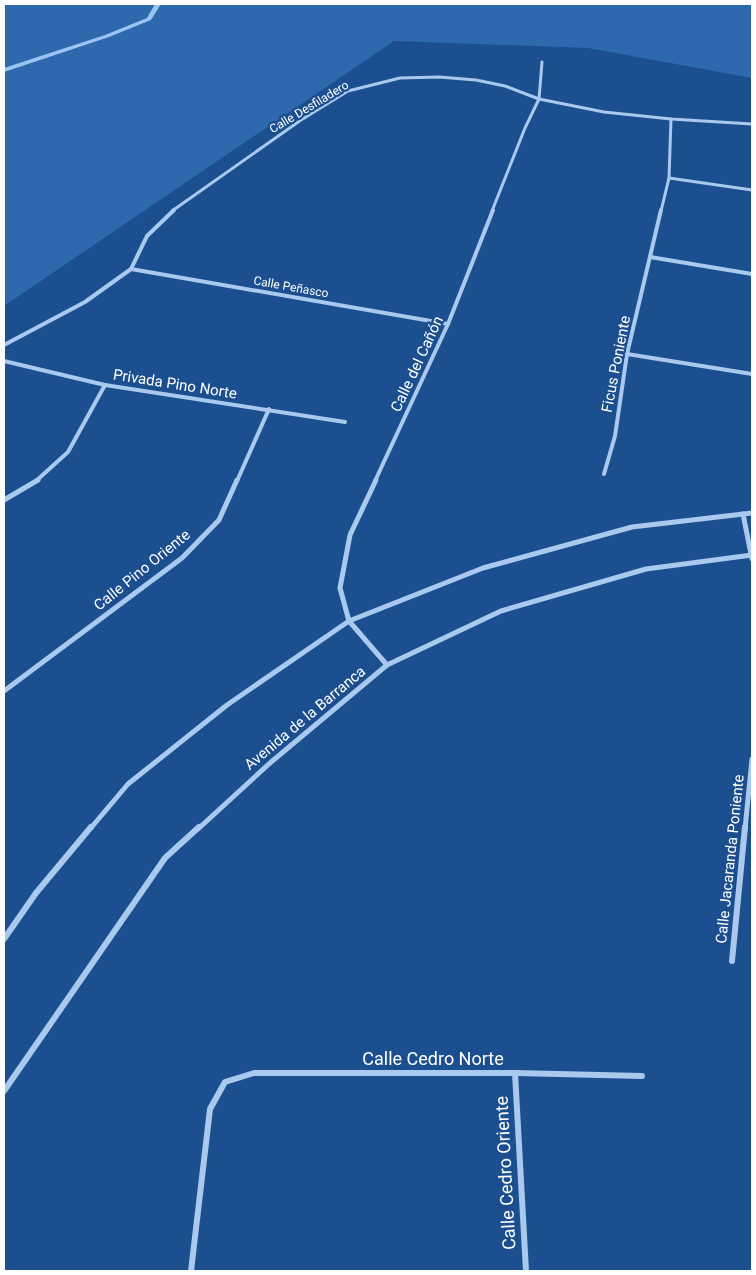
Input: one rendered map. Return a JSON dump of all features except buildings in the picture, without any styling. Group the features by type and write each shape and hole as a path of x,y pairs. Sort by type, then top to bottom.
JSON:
{"street":[{"name":"Calle del Cañón","path":"387,665 349,621 340,588 350,535 448,324 525,128 539,99 542,62"},
{"name":"Calle Desfiladero","path":"4,346 85,302 131,269 147,236 172,210 301,120 348,91 400,78 439,77 476,80 505,86 539,99 604,112 671,119 752,124"},
{"name":"Ficus Poniente","path":"604,474 615,436 627,354 669,178 671,119"},
{"path":"669,178 752,190"},
{"path":"650,257 752,274"},
{"name":"Calle Peñasco","path":"131,269 448,324"},
{"path":"627,354 752,374"},
{"name":"Privada Pino Norte","path":"4,362 105,385 345,422"},
{"path":"4,500 38,480 68,452 105,385"},
{"name":"Calle Pino Oriente","path":"4,691 182,558 219,520 269,409"},
{"path":"743,514 752,557"},
{"path":"4,939 36,892 128,784 227,705 349,621 483,568 632,527 752,514"},
{"name":"Avenida de la Barranca","path":"4,1091 165,858 270,763 387,665 501,611 646,569 752,557"},
{"name":"Calle Jacaranda Poniente","path":"732,960 752,759"},
{"path":"744,840 752,842"},
{"name":"Calle Cedro Norte","path":"191,1271 210,1109 225,1082 254,1074 515,1073 642,1076"},
{"name":"Calle Cedro Oriente","path":"515,1073 526,1271"}],"shaded area":[{"path":"4,4 752,4 752,78 588,48 394,41 4,306"}],"waterway":[{"path":"4,70 107,36 149,19 158,4"}]}
